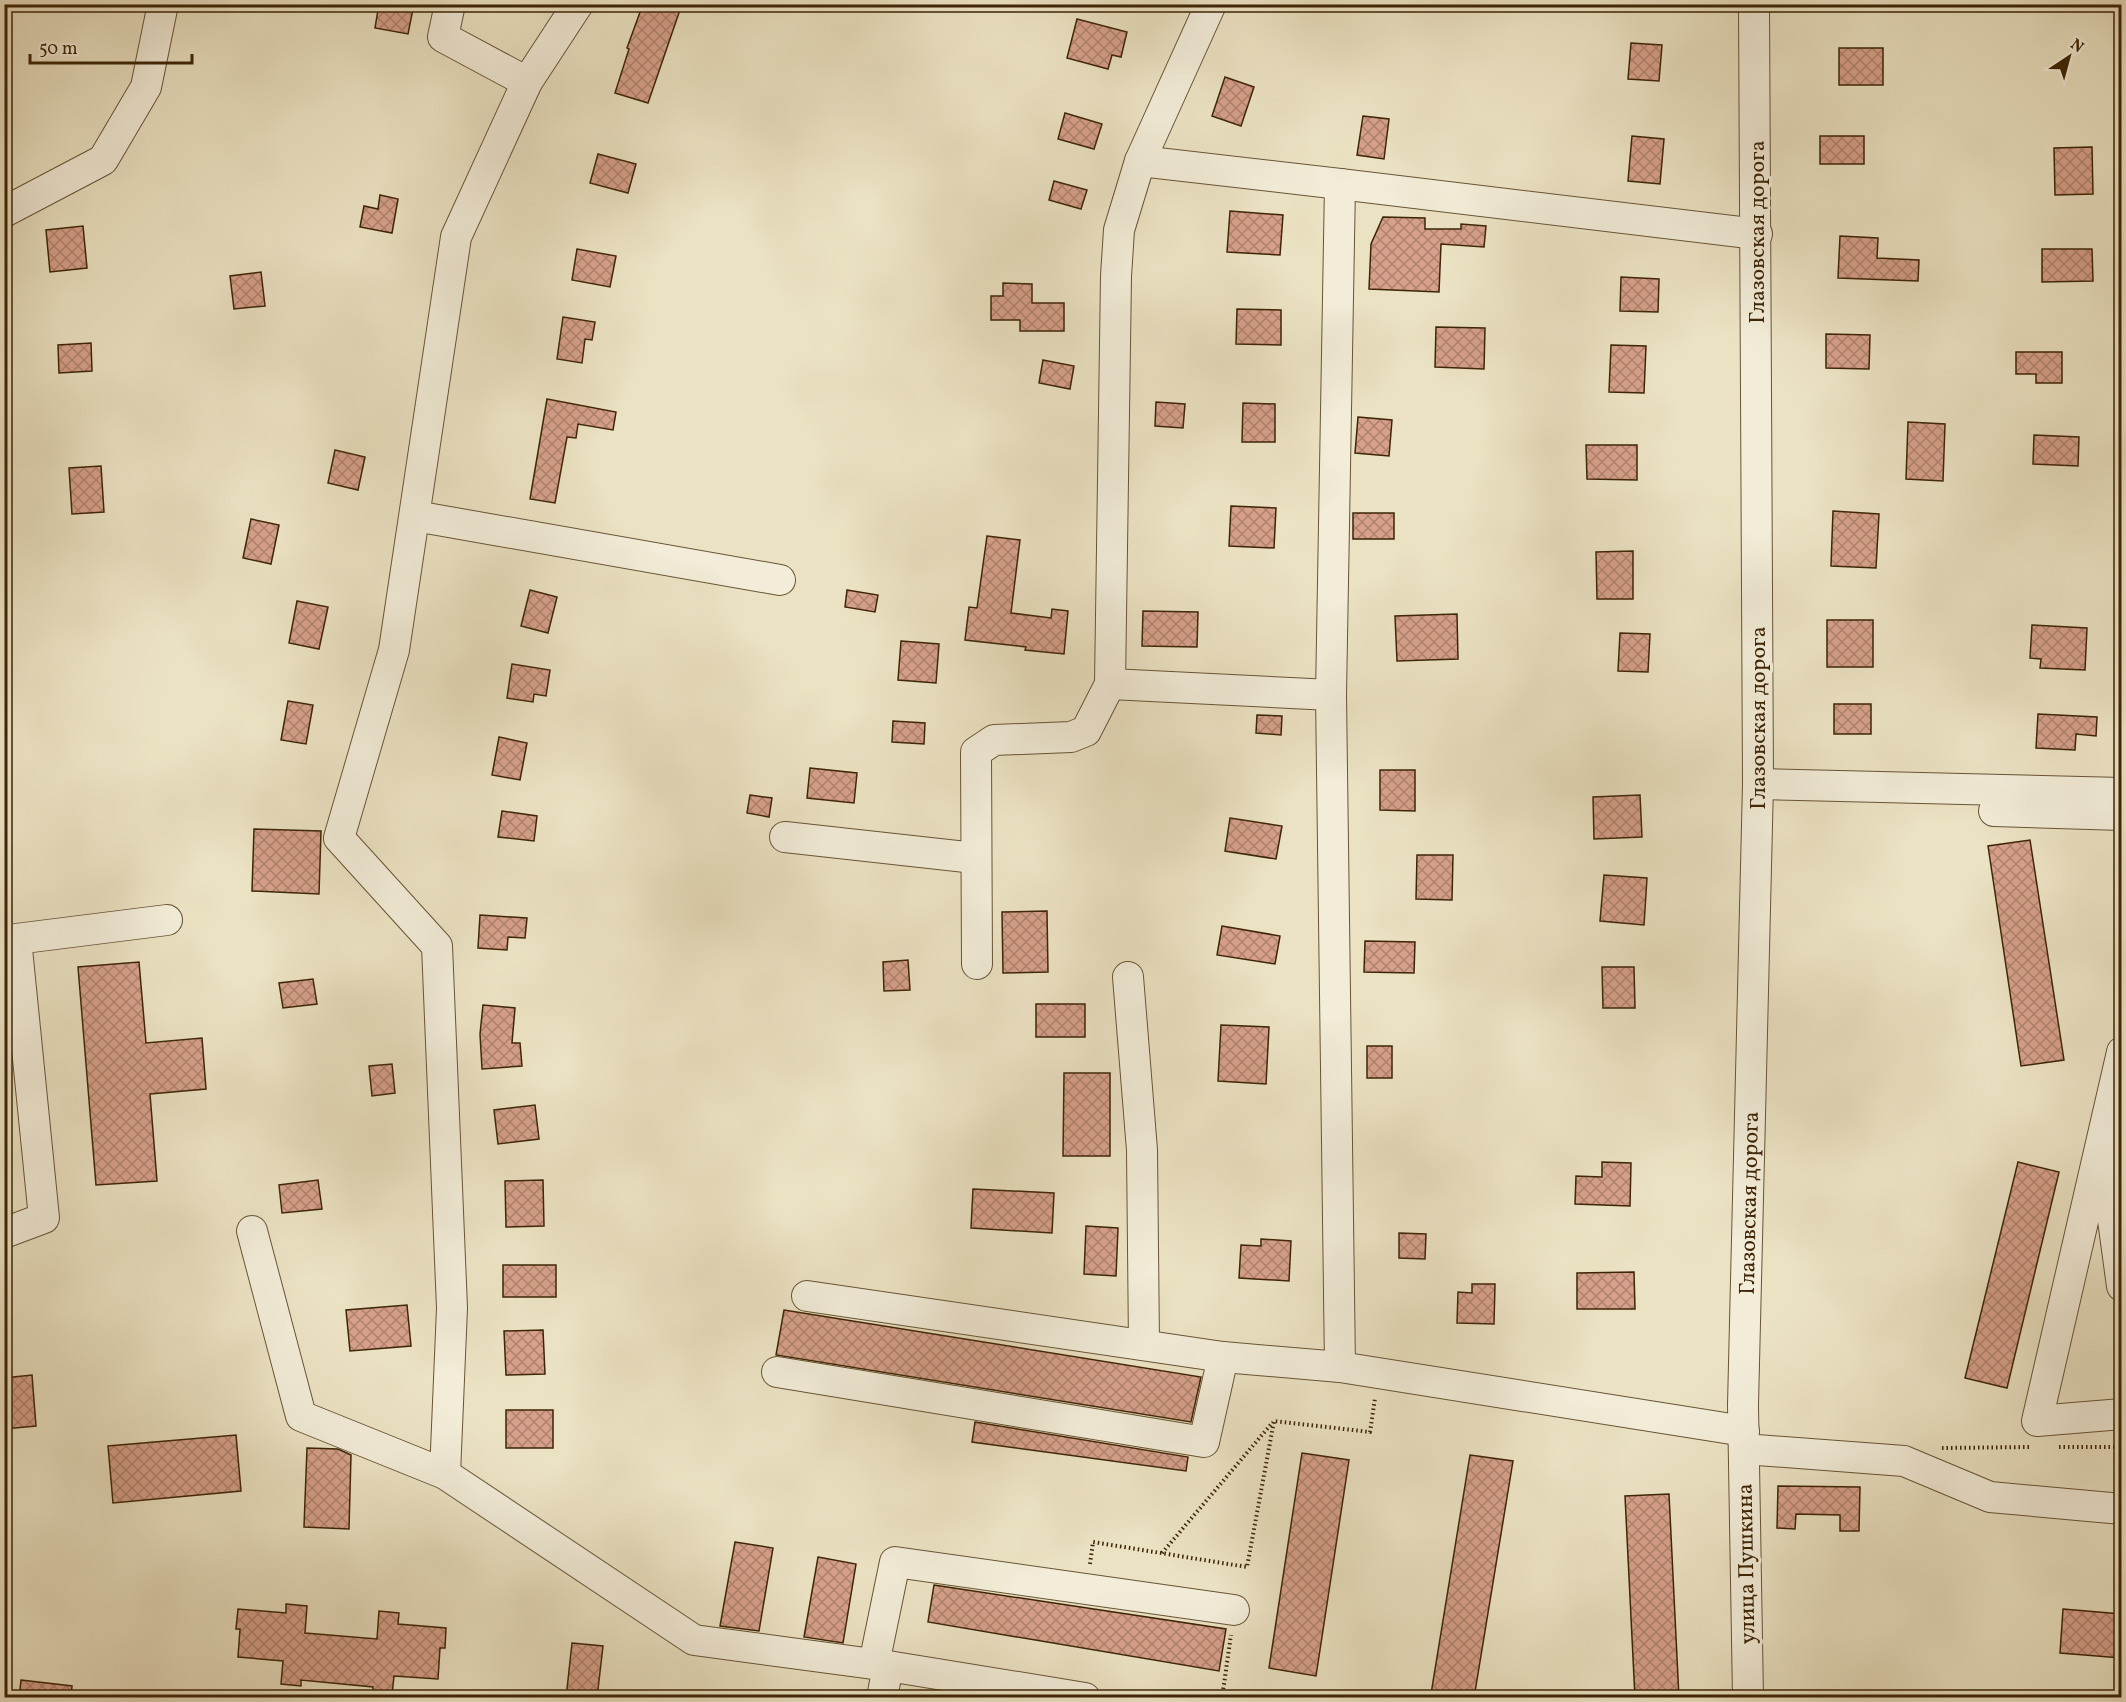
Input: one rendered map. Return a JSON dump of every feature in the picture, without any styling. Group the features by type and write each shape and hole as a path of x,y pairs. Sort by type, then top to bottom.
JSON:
{"street":[{"path":"4,212 103,160 146,87 163,4"},
{"path":"450,4 443,37 527,82"},
{"path":"445,1474 452,1308 437,946 339,838 394,650 456,237 527,82 578,4"},
{"path":"977,964 976,752 994,740 1071,737 1086,731 1110,684 1116,276 1119,231 1140,161 1211,4"},
{"name":"Глазовская дорога","path":"1744,1440 1758,784 1757,234 1754,4"},
{"path":"1140,161 1757,234"},
{"path":"1340,184 1331,695 1340,1367"},
{"path":"415,516 780,580"},
{"path":"1110,684 1331,695"},
{"path":"1758,784 2121,793"},
{"path":"1839,786 1846,805 2121,815"},
{"path":"785,837 975,858"},
{"path":"4,1233 44,1218 15,939 167,920"},
{"path":"1128,977 1142,1150 1144,1345"},
{"path":"2121,1052 2037,1421 2121,1414"},
{"path":"2101,1134 2121,1286"},
{"path":"252,1231 301,1416 445,1474 694,1640 881,1665 1085,1698"},
{"path":"807,1296 1223,1357 1340,1367 1379,1373 1744,1440 1904,1461 1990,1497 2121,1509"},
{"path":"777,1372 1204,1442 1223,1357"},
{"name":"улица Пушкина","path":"1744,1440 1748,1698"},
{"path":"882,1698 881,1665 895,1562 1234,1610"}],"path":[{"path":"1274,1421 1370,1431 1379,1373"},
{"path":"1087,1589 1093,1542 1247,1567 1274,1421"},
{"path":"1162,1553 1274,1421"},
{"path":"1939,1448 2042,1447"},
{"path":"2053,1447 2121,1447"},
{"path":"1222,1698 1234,1610"}],"building":[{"path":"379,4 414,4 408,34 375,28"},
{"path":"643,4 682,4 648,103 615,93 629,49 627,48"},
{"path":"1077,19 1127,32 1121,57 1112,55 1108,69 1067,58"},
{"path":"1631,43 1662,45 1659,81 1628,79"},
{"path":"1839,48 1883,48 1883,85 1839,85"},
{"path":"1225,77 1254,87 1241,126 1212,116"},
{"path":"1065,113 1102,124 1094,149 1058,139"},
{"path":"1363,116 1389,119 1384,159 1357,155"},
{"path":"1632,136 1664,139 1660,184 1628,181"},
{"path":"1820,136 1864,136 1864,164 1820,164"},
{"path":"2092,147 2093,194 2055,195 2054,148"},
{"path":"598,154 636,164 628,193 590,183"},
{"path":"1054,181 1087,190 1081,209 1049,200"},
{"path":"380,195 398,199 392,233 360,227 364,206 378,209"},
{"path":"1230,211 1283,215 1280,255 1227,252"},
{"path":"1383,217 1425,218 1425,229 1461,229 1461,224 1486,226 1484,247 1441,244 1439,292 1369,289 1371,244"},
{"path":"83,226 87,268 50,272 46,230"},
{"path":"1840,236 1878,238 1877,258 1919,260 1918,281 1838,278"},
{"path":"577,249 616,256 610,287 572,280"},
{"path":"2042,249 2092,249 2093,281 2042,282"},
{"path":"261,272 265,306 234,309 230,276"},
{"path":"1621,277 1659,279 1658,312 1620,311"},
{"path":"1003,283 1032,284 1032,303 1064,303 1064,331 1020,331 1020,320 991,320 991,296 1003,296"},
{"path":"1237,309 1281,310 1281,345 1236,344"},
{"path":"563,317 595,322 592,340 585,339 582,363 557,359"},
{"path":"1436,327 1485,328 1484,369 1435,367"},
{"path":"1826,334 1870,335 1869,369 1826,368"},
{"path":"91,343 92,371 59,373 58,345"},
{"path":"1611,345 1646,346 1644,393 1609,392"},
{"path":"2016,352 2062,352 2062,383 2036,383 2036,374 2016,374"},
{"path":"1043,360 1074,366 1070,389 1039,383"},
{"path":"547,399 616,412 613,430 578,424 576,438 567,437 555,503 530,499"},
{"path":"1156,402 1185,404 1183,428 1155,426"},
{"path":"1243,403 1275,404 1275,442 1242,442"},
{"path":"1358,417 1392,420 1389,456 1355,453"},
{"path":"1908,422 1945,424 1943,481 1906,479"},
{"path":"2034,435 2079,437 2078,466 2033,464"},
{"path":"1586,445 1637,445 1637,480 1587,479"},
{"path":"335,450 365,457 358,490 328,483"},
{"path":"101,466 104,512 72,514 69,468"},
{"path":"1231,506 1276,508 1274,548 1229,546"},
{"path":"1833,511 1879,514 1876,568 1831,566"},
{"path":"1353,513 1394,513 1394,539 1353,539"},
{"path":"251,519 279,525 271,564 243,558"},
{"path":"987,536 1020,540 1011,613 1051,618 1052,609 1068,611 1064,654 965,640 969,607 977,608"},
{"path":"1633,551 1633,599 1597,599 1596,552"},
{"path":"530,590 557,597 548,633 521,626"},
{"path":"847,590 878,595 875,612 845,607"},
{"path":"297,601 328,607 319,649 289,643"},
{"path":"1143,611 1198,612 1197,647 1142,646"},
{"path":"1457,614 1458,659 1397,661 1395,616"},
{"path":"1827,620 1873,620 1873,667 1827,667"},
{"path":"2032,625 2087,628 2085,670 2040,668 2041,659 2030,658"},
{"path":"1620,633 1650,634 1648,672 1618,671"},
{"path":"901,641 939,644 936,683 898,680"},
{"path":"512,664 550,670 546,696 534,694 533,702 507,698"},
{"path":"288,701 313,705 306,744 281,740"},
{"path":"1834,704 1871,704 1871,734 1834,734"},
{"path":"2038,714 2097,717 2096,736 2076,734 2075,750 2036,748"},
{"path":"1257,715 1282,716 1281,735 1256,733"},
{"path":"893,721 925,723 924,744 892,742"},
{"path":"499,737 527,743 520,780 492,775"},
{"path":"810,768 857,773 854,803 807,798"},
{"path":"1380,770 1415,770 1415,811 1380,810"},
{"path":"750,795 772,798 769,817 747,813"},
{"path":"1640,795 1642,837 1594,839 1593,797"},
{"path":"502,811 537,816 534,841 498,837"},
{"path":"1230,818 1282,826 1276,859 1225,851"},
{"path":"254,829 321,831 319,894 252,891"},
{"path":"2030,840 2064,1060 2021,1066 1988,846"},
{"path":"1417,855 1453,855 1452,900 1416,899"},
{"path":"1604,875 1647,878 1644,925 1600,921"},
{"path":"1047,911 1048,972 1003,973 1002,912"},
{"path":"480,915 527,918 525,938 508,937 507,950 478,948"},
{"path":"1222,926 1280,936 1275,964 1217,955"},
{"path":"1365,941 1415,942 1414,973 1364,972"},
{"path":"908,960 910,990 884,991 883,962"},
{"path":"139,962 146,1043 202,1038 206,1089 150,1094 157,1181 96,1185 78,967"},
{"path":"1602,967 1634,967 1635,1008 1603,1008"},
{"path":"313,979 317,1004 283,1008 279,983"},
{"path":"1036,1004 1085,1004 1085,1037 1036,1037"},
{"path":"483,1005 515,1008 512,1043 520,1043 522,1066 482,1069 480,1034"},
{"path":"1221,1025 1269,1027 1266,1084 1218,1081"},
{"path":"1367,1046 1392,1046 1392,1078 1367,1078"},
{"path":"392,1064 395,1093 372,1096 369,1066"},
{"path":"1064,1073 1110,1073 1110,1156 1063,1156"},
{"path":"535,1105 539,1139 498,1144 494,1110"},
{"path":"1602,1162 1631,1163 1630,1206 1575,1204 1576,1176 1602,1177"},
{"path":"2018,1162 2059,1172 2007,1388 1965,1378"},
{"path":"318,1180 322,1209 282,1213 279,1185"},
{"path":"543,1180 544,1226 506,1227 505,1181"},
{"path":"973,1189 1054,1193 1052,1233 971,1228"},
{"path":"1086,1226 1118,1228 1116,1276 1084,1274"},
{"path":"1399,1233 1426,1234 1425,1259 1399,1258"},
{"path":"1261,1239 1291,1241 1289,1281 1239,1278 1241,1245 1261,1246"},
{"path":"503,1265 556,1265 556,1297 503,1297"},
{"path":"1634,1272 1635,1309 1577,1309 1577,1273"},
{"path":"1472,1284 1495,1284 1494,1324 1457,1323 1458,1292 1472,1293"},
{"path":"407,1305 411,1346 350,1351 346,1310"},
{"path":"784,1310 1201,1377 1191,1422 776,1355"},
{"path":"543,1330 545,1374 506,1375 504,1331"},
{"path":"32,1375 36,1426 4,1429 4,1378"},
{"path":"506,1410 553,1410 553,1448 506,1448"},
{"path":"975,1422 1188,1457 1186,1471 972,1442"},
{"path":"236,1435 241,1491 113,1503 108,1446"},
{"path":"307,1448 338,1449 351,1455 349,1529 304,1527"},
{"path":"1302,1453 1349,1460 1316,1676 1269,1668"},
{"path":"1470,1455 1513,1461 1474,1698 1450,1698 1431,1694"},
{"path":"1778,1486 1860,1487 1859,1531 1840,1531 1840,1515 1796,1514 1795,1529 1777,1528"},
{"path":"1669,1494 1679,1698 1635,1698 1625,1496"},
{"path":"735,1542 773,1548 759,1631 720,1626"},
{"path":"818,1557 856,1564 843,1643 804,1637"},
{"path":"934,1585 1226,1629 1219,1671 928,1622"},
{"path":"286,1604 307,1606 305,1633 377,1639 379,1611 399,1613 398,1624 446,1628 445,1648 440,1648 438,1679 394,1676 392,1695 373,1693 373,1687 301,1680 301,1686 281,1684 283,1661 238,1657 240,1629 236,1629 238,1609 286,1613"},
{"path":"2063,1609 2121,1614 2121,1658 2060,1653"},
{"path":"572,1643 603,1646 597,1698 566,1698"},
{"path":"21,1680 72,1686 71,1698 19,1698"}]}
